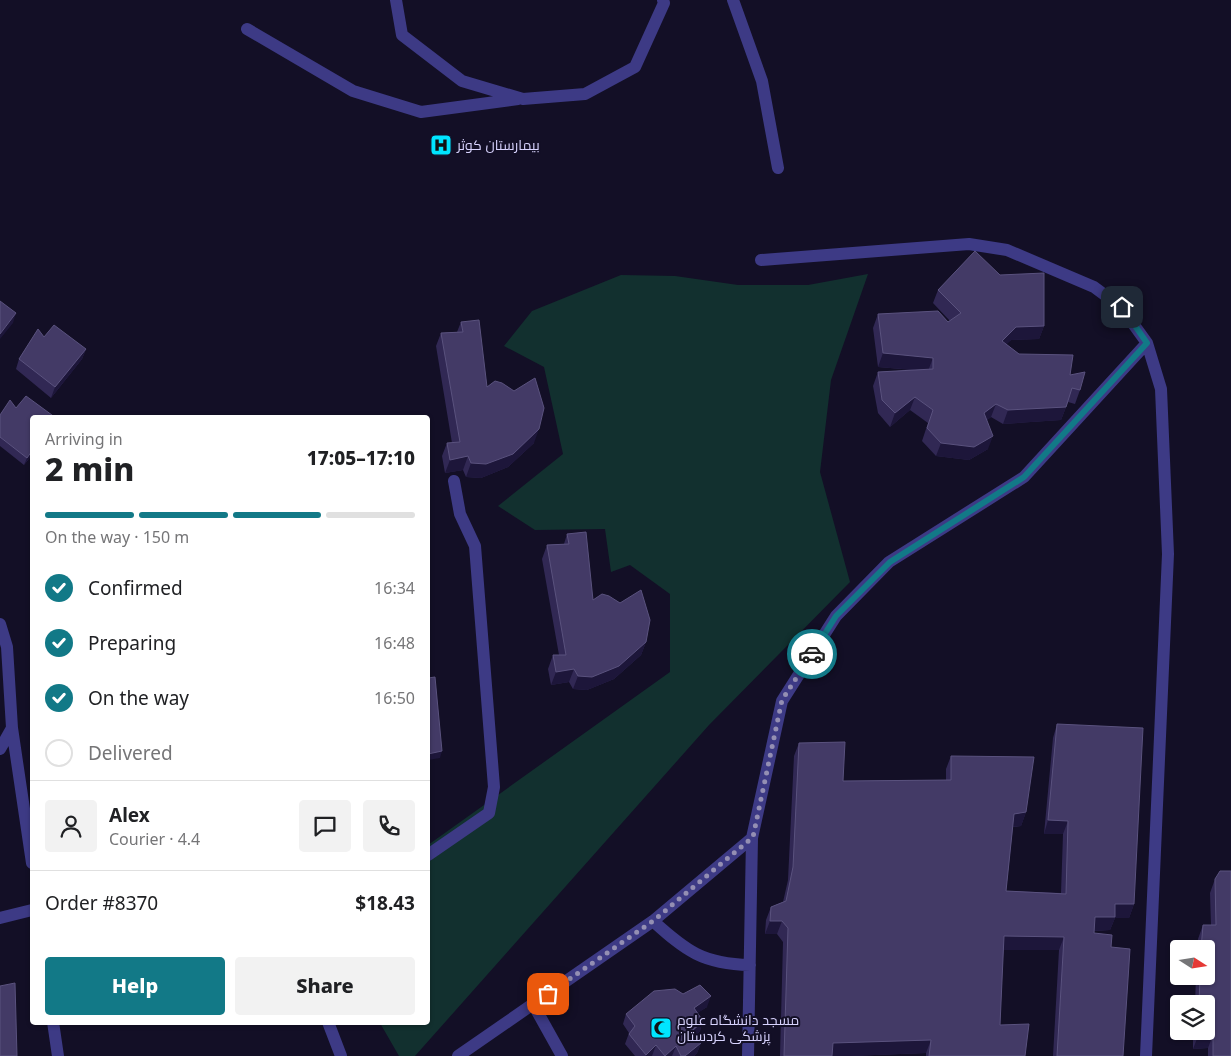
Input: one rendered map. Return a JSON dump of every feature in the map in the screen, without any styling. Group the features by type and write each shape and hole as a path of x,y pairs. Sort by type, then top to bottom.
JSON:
{"lane":[{"path":"396,0 402,35 462,81 523,98"},
{"path":"247,29 353,91 422,112 523,98 585,94 635,67 664,2 663,0"},
{"path":"733,0 762,81 778,168"},
{"path":"761,260 969,244 1007,250 1094,287 1122,307 1147,343 1161,389 1168,554 1146,1056"},
{"path":"748,1056 752,838 782,700 836,616 890,562 1024,477 1147,343"},
{"path":"430,854 489,813 494,787 475,546 460,514 454,481"},
{"path":"0,624 7,647 12,728 30,850"},
{"path":"0,749 12,728"},
{"path":"458,1056 653,921 752,838"},
{"path":"0,918 30,910"},
{"path":"653,921 675,941 703,958 729,965 750,965"},
{"path":"533,1004 562,1056"},
{"path":"53,1025 58,1056"},
{"path":"329,1025 341,1056"}],"green space":[{"path":"868,274 831,380 820,472 850,582 709,725 415,1056 399,1056 381,1025 430,1025 430,844 670,672 670,594 630,565 611,572 605,529 535,530 498,506 563,454 544,367 504,346 532,311 621,275 675,276 738,285 808,285"}],"building":[{"path":"975,251 1000,275 1044,273 1044,326 1016,327 1002,341 1019,354 1073,355 1070,375 1085,372 1080,390 1072,388 1066,407 1008,410 996,404 984,413 993,436 974,447 941,443 927,428 933,410 915,397 895,413 882,400 878,372 933,369 933,358 883,353 878,314 938,311 948,322 961,313 938,290"},
{"path":"0,301 16,313 0,334"},
{"path":"479,320 487,387 495,381 514,391 535,378 544,408 539,429 513,454 486,464 471,463 468,456 450,460 447,443 460,442 441,333 463,332 461,322"},
{"path":"54,325 86,349 55,387 19,359 38,329 44,337"},
{"path":"26,396 52,415 30,415 30,454 27,458 0,437 0,415 10,400 16,408"},
{"path":"586,532 593,600 602,594 620,603 641,590 650,620 646,642 619,666 592,677 578,676 574,669 556,672 553,655 566,655 547,545 569,544 567,534"},
{"path":"435,677 442,751 430,754 430,678"},
{"path":"1057,724 1143,728 1134,904 1115,904 1115,917 1095,917 1094,933 1112,935 1111,947 1130,949 1123,1056 1057,1056 1064,937 1004,936 1000,1025 1029,1024 1025,1056 929,1056 931,1040 833,1043 832,1056 784,1056 788,928 782,921 770,921 771,907 786,901 793,867 799,743 845,742 843,781 951,780 951,756 1034,757 1026,812 1014,814 1006,891 1066,894 1068,821 1048,820"},
{"path":"1220,871 1231,871 1231,1056 1213,1056 1215,995 1199,995 1200,985 1215,985 1215,940 1202,940 1203,925 1216,925 1215,879"},
{"path":"15,983 17,1056 0,1056 0,986"},
{"name":"مسجد دانشگاه علوم پزشکی کردستان","path":"700,985 711,996 694,1008 703,1021 691,1032 701,1043 685,1056 681,1056 676,1046 665,1056 656,1045 646,1055 629,1034 635,1026 626,1014 654,991 675,989 683,994"}],"way so far":[{"path":"548,994 653,921 753,837 782,700 812,654"}],"place":[{"name":"بیمارستان کوثر","path":"441,145"},
{"name":"مسجد دانشگاه علوم پزشکی کردستان","path":"661,1028"}],"route":[{"path":"812,654 836,616 890,562 1024,477 1147,343 1122,307"}]}
